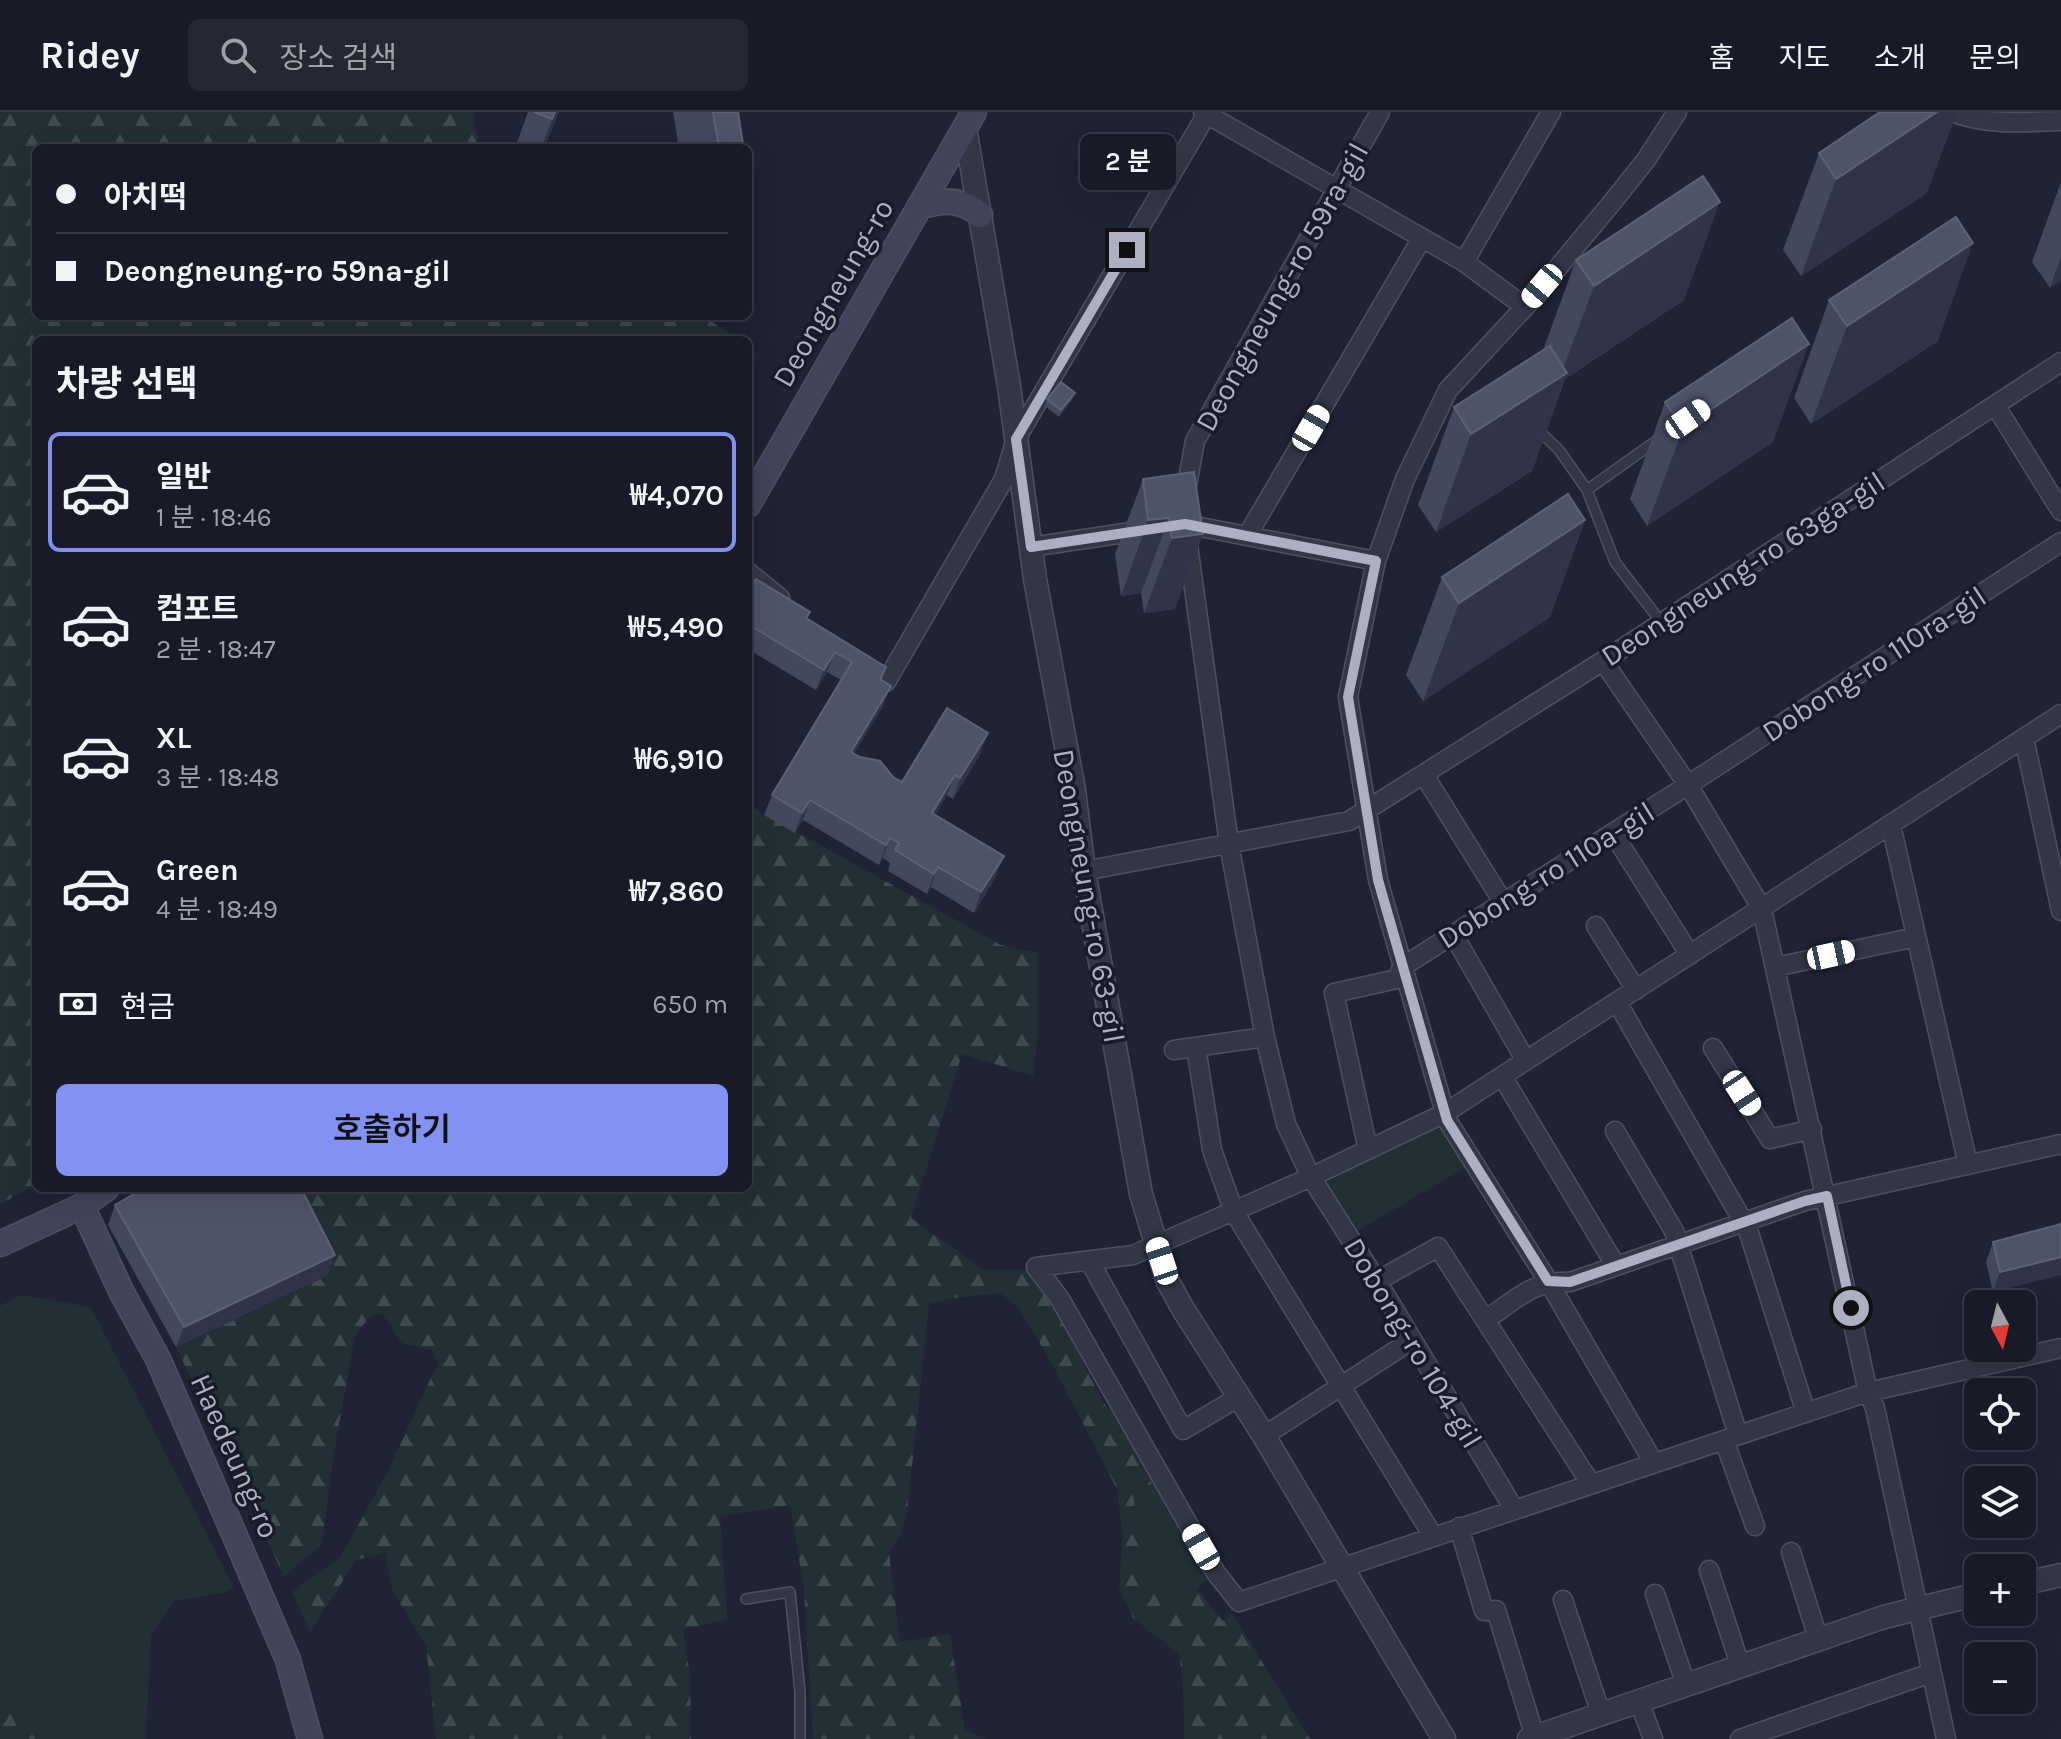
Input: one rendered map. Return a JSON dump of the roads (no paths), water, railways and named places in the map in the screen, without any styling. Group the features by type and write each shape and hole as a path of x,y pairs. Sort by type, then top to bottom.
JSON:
{"main road":[{"name":"Deongneung-ro","path":"752,498 919,207 965,117"},
{"path":"919,207 937,201 954,202 970,206 980,215"},
{"path":"0,1244 82,1206 101,1192"},
{"name":"Haedeung-ro","path":"82,1206 121,1291 158,1359 244,1556 288,1660 310,1739"}],"street":[{"name":"Deongneung-ro 59ra-gil","path":"1229,844 1183,509 1195,441 1380,112"},
{"path":"1464,262 1551,112"},
{"path":"1654,1463 1548,1281 1447,1120 1378,880 1348,697 1376,561 1405,479 1448,390 1525,307 1646,160 1677,112"},
{"path":"1952,112 1973,120 2032,117 2061,121"},
{"path":"1016,439 1206,113 1464,262 1525,307"},
{"name":"Deongneung-ro 63-gil","path":"965,117 1059,719 1074,790 1084,871 1141,1194 1167,1280 1264,1436 1444,1739"},
{"path":"1247,536 1422,238"},
{"name":"Deongneung-ro 63ga-gil","path":"1084,871 1349,821 1603,661 2061,362"},
{"path":"1995,405 2061,511"},
{"name":"Deongneung-ro 63-gil","path":"852,655 886,682 1004,479 1016,439"},
{"path":"1031,547 1185,524 1376,561"},
{"name":"Dobong-ro 110ra-gil","path":"1688,785 2061,542"},
{"path":"752,575 794,609"},
{"name":"Dobong-ro 110a-gil","path":"1603,661 1688,785 1762,909 1946,1739"},
{"path":"2061,714 1445,1113 1311,1177 1133,1255 1036,1267 1060,1299 1216,1573 1239,1602 1868,1392 2061,1348"},
{"path":"2024,738 2061,911"},
{"path":"1424,775 1503,902"},
{"name":"Dobong-ro 110a-gil","path":"1368,1150 1334,993 1397,979 1402,967 1688,785"},
{"path":"1891,825 1968,1165"},
{"path":"1613,833 1690,955"},
{"name":"Dobong-ro 104-gil","path":"1229,844 1265,1037 1286,1124 1311,1177 1514,1509"},
{"path":"1596,926 1636,990"},
{"path":"1453,934 1526,1061"},
{"path":"1775,967 1916,937"},
{"path":"1617,1002 1748,1230 1806,1413"},
{"name":"Deongneung-ro 63-gil","path":"1174,1050 1265,1037"},
{"path":"1196,1047 1212,1150 1234,1212 1433,1536"},
{"path":"1713,1048 1770,1139 1812,1129"},
{"path":"1502,1076 1616,1266"},
{"path":"1615,1131 1679,1244 1755,1526"},
{"path":"1485,1320 1548,1281 1570,1282 1827,1196 2061,1144"},
{"path":"1377,1281 1438,1247 1591,1484"},
{"path":"1090,1262 1183,1430 1239,1397"},
{"path":"1264,1436 1412,1340"},
{"path":"1459,1527 1484,1611 1496,1610 1532,1738 1818,1638 1917,1607 1964,1597"},
{"path":"1791,1552 1818,1638"},
{"path":"1709,1570 1740,1665"},
{"path":"2036,1581 2061,1575"},
{"path":"1655,1594 1686,1685"},
{"path":"1563,1600 1601,1714"},
{"path":"1740,1739 1931,1673"},
{"path":"1639,1701 1653,1739"}],"lane":[{"path":"1526,419 1559,450 1587,490 1615,562 1661,622"},
{"path":"1587,490 1663,437"},
{"path":"746,1599 790,1592 800,1692 800,1739"}]}
